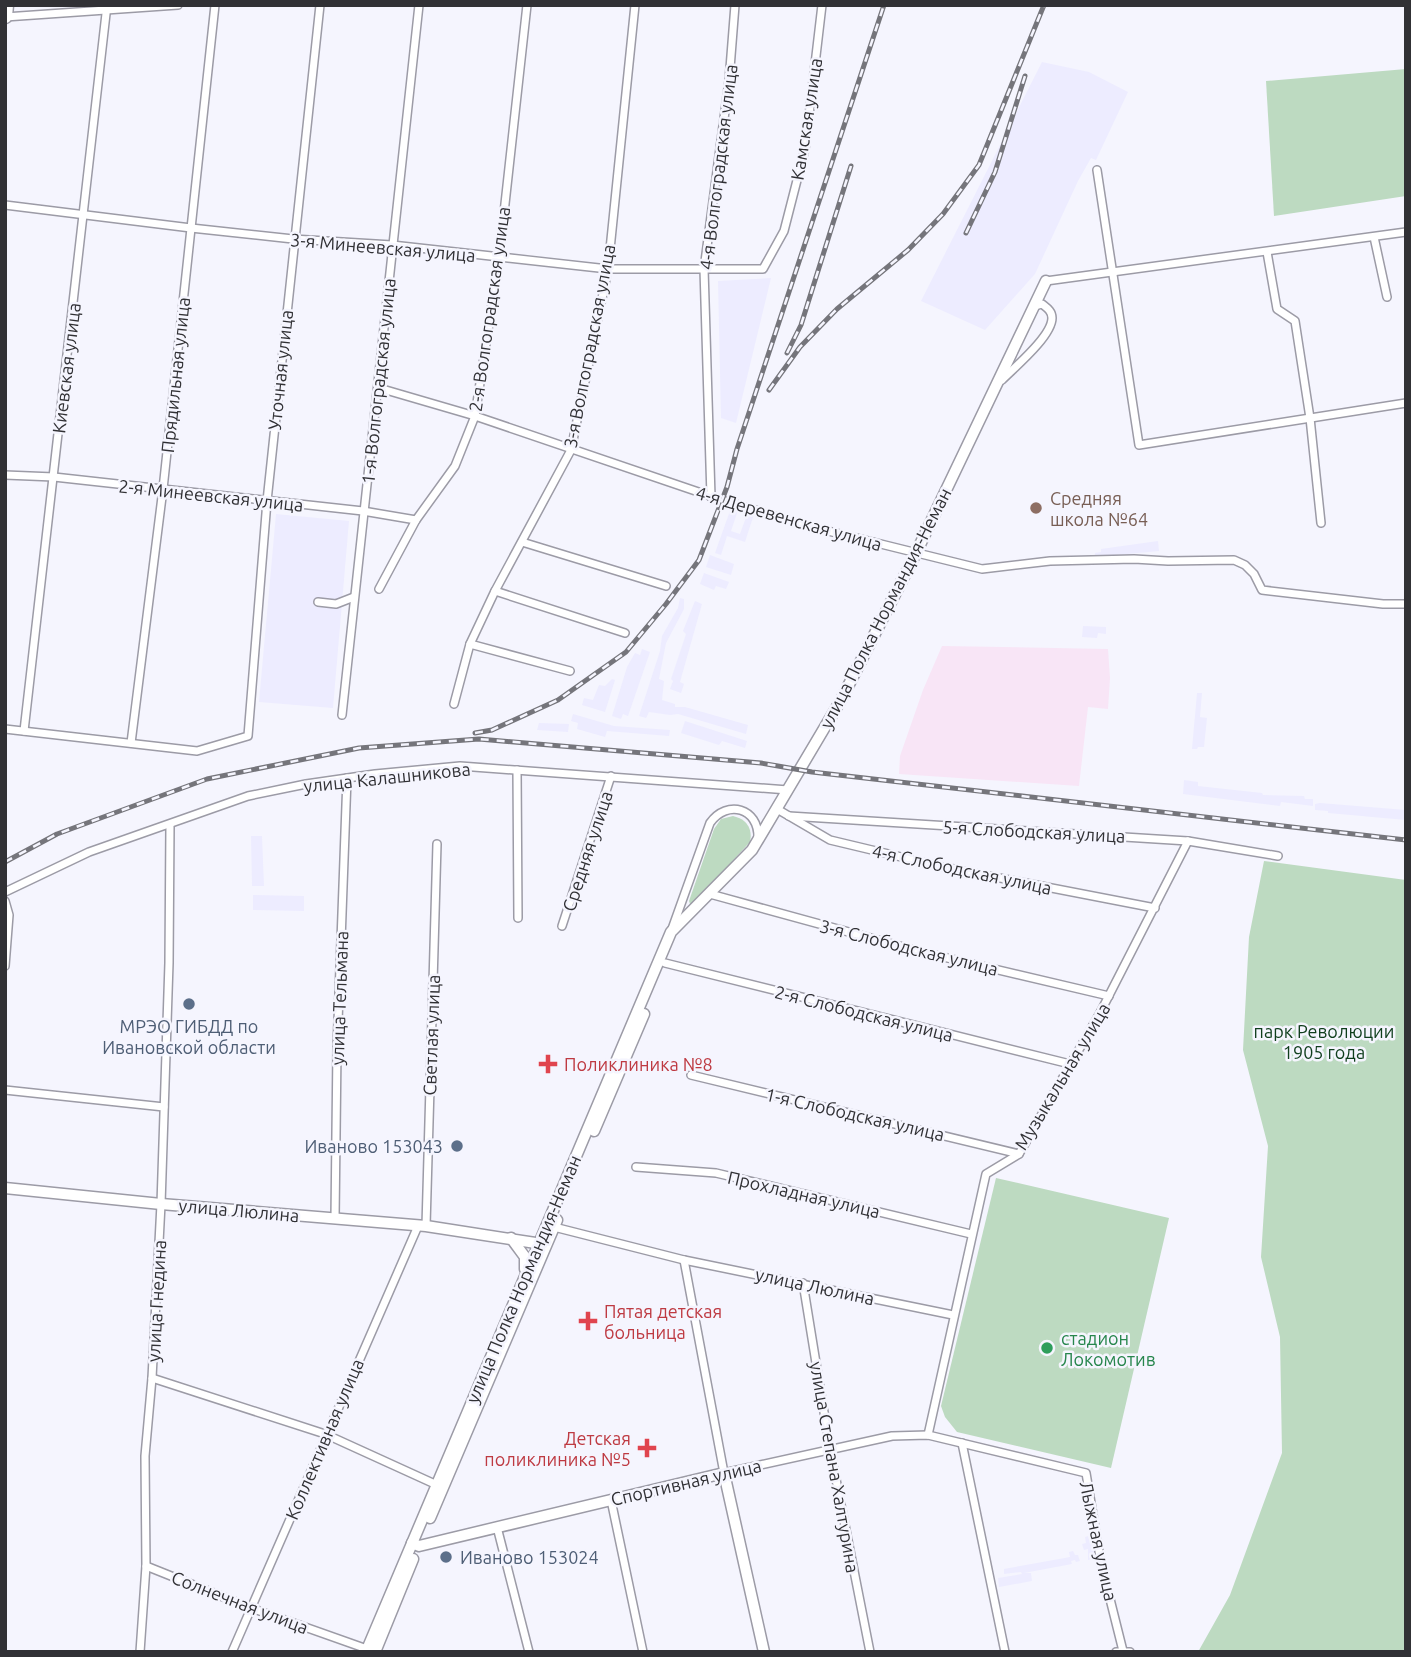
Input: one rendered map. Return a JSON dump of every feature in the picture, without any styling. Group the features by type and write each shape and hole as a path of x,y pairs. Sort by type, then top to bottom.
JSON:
{"highway":[{"path":"5,16 6,5"}],"street":[{"path":"5,16 178,5"},
{"name":"Прядильная улица","path":"131,743 163,489 215,5"},
{"name":"Уточная улица","path":"131,743 197,751 248,736 267,501 320,5"},
{"name":"1-я Волгоградская улица","path":"342,715 419,5"},
{"name":"2-я Волгоградская улица","path":"379,589 416,520 455,466 475,416 499,258 527,5"},
{"name":"3-я Волгоградская улица","path":"454,704 470,644 495,591 571,450 608,268 635,5"},
{"name":"4-я Волгоградская улица","path":"711,497 705,269 736,5"},
{"name":"Камская улица","path":"763,269 784,231 805,149 822,5"},
{"name":"Киевская улица","path":"24,731 106,8"},
{"path":"1097,170 1139,445 1406,403"},
{"name":"3-я Минеевская улица","path":"5,205 293,239 392,245 608,268 763,269"},
{"path":"1046,281 1406,232"},
{"path":"1374,237 1387,297"},
{"path":"1267,252 1277,309 1295,321 1310,418 1321,523"},
{"name":"улица Полка Нормандия-Неман","path":"415,1544 436,1485 525,1273 554,1227 662,962 671,932 757,842 841,701 916,553 1046,281"},
{"path":"994,388 1041,340 1049,326 1052,317 1049,309 1042,304 1034,306"},
{"name":"4-я Деревенская улица","path":"379,388 475,416 711,497 808,527 982,569 1051,561 1234,560 1245,565 1254,574 1262,590 1383,604 1406,604"},
{"name":"2-я Минеевская улица","path":"5,475 54,477 363,511 416,520"},
{"path":"522,542 666,586"},
{"path":"495,591 625,633"},
{"path":"317,603 336,604 354,597"},
{"path":"470,644 570,671"},
{"path":"5,729 131,743"},
{"name":"улица Калашникова","path":"5,892 89,852 248,796 347,778 460,766 788,790"},
{"path":"517,770 518,918"},
{"name":"Средняя улица","path":"562,926 611,776"},
{"name":"улица Тельмана","path":"335,1218 337,1049 347,778"},
{"path":"671,932 710,823 715,816 730,809 746,813 757,826 757,842"},
{"name":"4-я Слободская улица","path":"777,809 830,840 943,867 1155,908"},
{"name":"5-я Слободская улица","path":"789,816 1188,841 1278,856"},
{"name":"улица Гнедина","path":"140,1652 146,1566 145,1456 161,1204 169,963 170,825"},
{"name":"Музыкальная улица","path":"928,1435 986,1174 1018,1154 1109,996 1188,841"},
{"name":"Светлая улица","path":"422,1226 437,844"},
{"name":"3-я Слободская улица","path":"709,894 918,951 1109,996"},
{"path":"5,901 9,915 5,966"},
{"name":"улица Полка Нормандия-Неман","path":"371,1651 662,962 690,913"},
{"name":"2-я Слободская улица","path":"662,962 1070,1064"},
{"name":"1-я Слободская улица","path":"691,1075 1018,1154"},
{"path":"5,1090 164,1107"},
{"name":"Прохладная улица","path":"636,1167 716,1173 971,1234"},
{"name":"улица Люлина","path":"5,1188 422,1226 543,1241"},
{"name":"Коллективная улица","path":"232,1652 325,1434 422,1226"},
{"name":"улица Люлина","path":"554,1227 684,1260 953,1315"},
{"name":"улица Люлина","path":"473,1233 481,1231 543,1241"},
{"path":"511,1238 525,1257 525,1273"},
{"path":"684,1260 724,1473 764,1652"},
{"name":"улица Степана Халтурина","path":"803,1283 830,1449 870,1652"},
{"path":"152,1378 325,1434 436,1485"},
{"name":"Спортивная улица","path":"415,1544 892,1436 928,1435 962,1443"},
{"path":"962,1443 1005,1652"},
{"name":"Лыжная улица","path":"962,1443 1086,1473 1101,1563 1123,1651"},
{"path":"611,1500 643,1652"},
{"path":"497,1527 529,1652"},
{"name":"Солнечная улица","path":"146,1566 251,1608 371,1651"}],"shaded area":[{"path":"1042,62 1089,72 1128,92 1096,160 1091,158 1078,181 1035,274 985,330 921,301"},
{"path":"771,278 736,423 721,418 718,281"},
{"path":"731,508 738,510 731,531 740,534 748,512 754,514 745,542 727,536 721,555 715,553"},
{"path":"276,514 349,521 333,708 259,702"},
{"path":"1158,541 1159,551 1095,557 1095,553 1101,552 1101,549"},
{"path":"710,555 734,564 731,575 706,567"},
{"path":"704,573 729,582 726,589 716,586 714,590 700,584"},
{"path":"680,598 684,599 684,609 666,643 659,679 664,681 662,700 675,704 675,707 685,707 748,725 746,734 678,714 649,712 646,718 639,716 660,651 662,636 678,608"},
{"path":"695,601 702,604 680,682 684,684 681,693 670,689 673,681 671,679 686,634 683,631"},
{"path":"1083,626 1106,627 1106,634 1098,633 1097,638 1082,637"},
{"path":"942,646 1108,649 1108,709 1088,707 1079,786 899,774 900,756"},
{"path":"642,649 650,652 628,716 623,714 621,719 612,716 627,667 635,653 640,655"},
{"path":"612,679 615,680 605,712 582,705 584,698 593,700 599,685 605,686"},
{"path":"1197,693 1202,693 1200,717 1207,718 1204,747 1192,749"},
{"path":"573,714 614,726 670,730 669,736 607,731 605,737 577,729 578,723 571,721"},
{"path":"685,721 747,741 745,748 722,741 719,745 681,733"},
{"path":"539,723 569,724 568,732 537,730"},
{"path":"1184,780 1198,782 1198,786 1263,795 1304,796 1305,799 1313,799 1313,806 1281,802 1280,806 1183,794"},
{"path":"1315,804 1406,810 1406,820 1315,810"},
{"path":"251,836 262,836 264,886 252,886"},
{"path":"253,895 304,896 304,911 253,910"},
{"path":"1092,1535 1095,1558 1088,1560 1088,1549 1084,1550 1082,1544 1086,1543 1085,1537"},
{"path":"1073,1551 1080,1561 1024,1573 1031,1573 1032,1581 999,1587 998,1578 1022,1574 1004,1574 1004,1569 1070,1557 1069,1552"}],"green space":[{"path":"1406,69 1406,196 1274,216 1266,81"},
{"path":"733,816 748,825 750,842 693,904 690,904 714,829 721,819"},
{"name":"парк Революции 1905 года","path":"1264,861 1406,880 1406,1652 1198,1652 1230,1595 1282,1453 1280,1337 1261,1257 1268,1146 1243,1050 1249,937"},
{"name":"стадион Локомотив","path":"996,1178 1169,1218 1111,1468 957,1432 945,1417 941,1406"}],"railway":[{"path":"475,733 492,730 558,700 626,652 699,560 727,487 737,449 884,5"},
{"path":"769,390 800,347 837,309 908,250 943,214 979,165 1044,5"},
{"path":"966,233 995,172 1025,76"},
{"path":"787,353 801,325 851,166"},
{"path":"5,862 57,834 207,779 359,748 479,739 761,763 812,772 1406,840"}],"place":[{"name":"Средняя школа №64","path":"1036,508"},
{"name":"МРЭО ГИБДД по Ивановской области","path":"189,1004"},
{"name":"Поликлиника №8","path":"548,1064"},
{"name":"Иваново 153043","path":"457,1146"},
{"name":"Пятая детская больница","path":"588,1321"},
{"name":"стадион Локомотив","path":"1047,1348"},
{"name":"Детская поликлиника №5","path":"647,1448"},
{"name":"Иваново 153024","path":"446,1557"}]}
